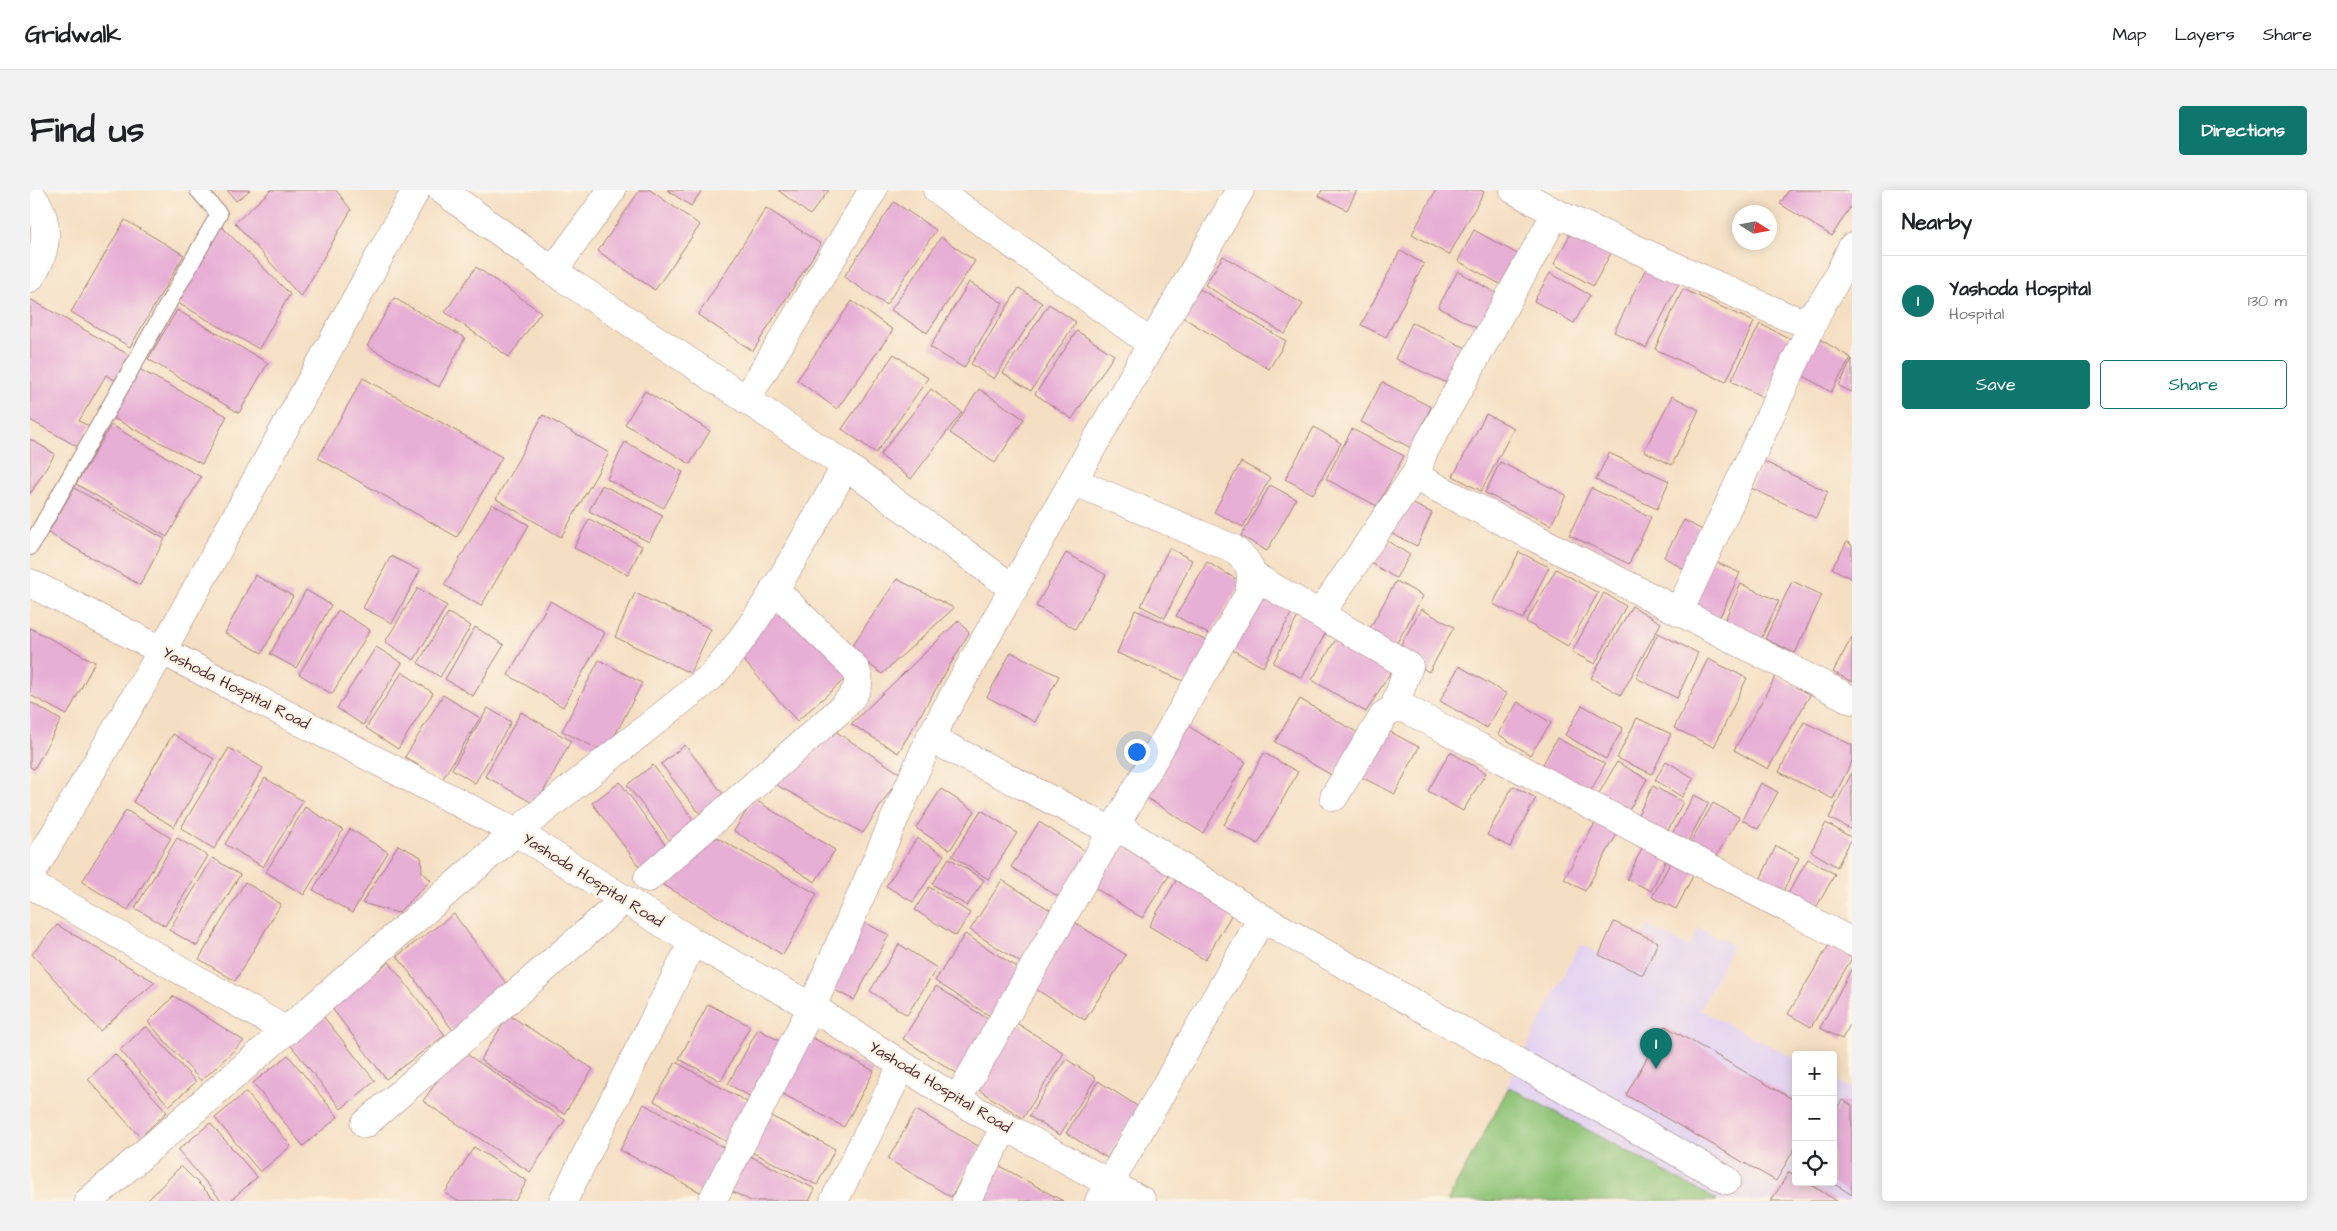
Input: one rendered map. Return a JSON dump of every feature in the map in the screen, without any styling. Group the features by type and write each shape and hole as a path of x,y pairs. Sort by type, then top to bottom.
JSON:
{"street":[{"path":"30,876 162,651 416,190"},
{"path":"442,190 553,271 846,466 1014,589"},
{"path":"553,271 612,190"},
{"path":"746,400 873,190"},
{"path":"937,190 1152,344"},
{"path":"712,1201 812,1007 930,738 1073,481 1240,190"},
{"path":"1514,190 1556,213 1785,316 1799,320 1809,317 1820,308"},
{"path":"30,194 44,218 46,239 38,265 30,278"},
{"path":"1320,614 1417,472 1423,453 1556,213"},
{"path":"1679,612 1820,308 1852,247"},
{"path":"89,1201 516,832 712,676 738,646 774,589 846,466"},
{"path":"1417,472 1420,479 1429,484 1852,700"},
{"path":"957,1100 1249,594 1252,575 1247,560 1232,548 1073,481"},
{"path":"1252,575 1409,666 1394,708 1384,716 1334,797"},
{"name":"Yashoda Hospital Road","path":"30,583 516,832 693,942 812,1007 957,1100 1005,1126 1103,1192 1142,1201"},
{"path":"648,878 840,710 851,699 857,687 860,680 858,672 853,666 774,589"},
{"path":"1394,708 1414,713 1852,942"},
{"path":"930,738 1112,831 1128,833 1262,918 1727,1180"},
{"path":"30,884 287,1031"},
{"path":"364,1124 624,900"},
{"path":"1103,1192 1262,918"},
{"path":"563,1201 693,942"},
{"path":"834,1201 902,1066"},
{"path":"966,1201 1005,1126"}],"lane":[{"path":"30,548 219,214 198,190"}],"shaded area":[{"path":"1648,926 1689,947 1699,928 1733,945 1700,1010 1792,1057 1792,1186 1837,1186 1837,1081 1852,1089 1852,1201 1712,1201 1713,1198 1505,1090 1580,944 1626,968"}],"green space":[{"path":"1509,1087 1717,1200 1447,1201"}],"building":[{"path":"227,190 250,190 236,201"},
{"path":"271,190 336,190 351,210 301,297 235,223"},
{"path":"640,190 650,190 700,225 655,290 598,251"},
{"path":"667,190 702,190 691,206"},
{"path":"778,190 829,190 810,215"},
{"path":"1322,190 1357,190 1347,210 1319,196"},
{"path":"1436,190 1480,190 1484,192 1449,255 1412,234"},
{"path":"1789,190 1852,190 1852,204 1832,236 1780,204"},
{"path":"894,202 936,230 886,305 844,277"},
{"path":"766,208 821,244 753,351 698,315"},
{"path":"125,220 184,255 130,347 71,312"},
{"path":"220,225 290,294 259,349 176,302"},
{"path":"1474,230 1519,255 1502,285 1458,261"},
{"path":"1572,231 1611,253 1593,286 1554,264"},
{"path":"941,237 975,261 927,333 891,310"},
{"path":"1400,251 1424,264 1386,337 1361,325"},
{"path":"1223,256 1303,304 1285,334 1205,285"},
{"path":"1649,262 1681,279 1646,348 1614,332"},
{"path":"476,267 541,312 509,357 445,312"},
{"path":"1458,271 1499,295 1480,330 1438,307"},
{"path":"1550,273 1590,295 1574,323 1534,301"},
{"path":"969,282 1003,303 964,368 930,347"},
{"path":"1019,288 1042,303 994,379 971,364"},
{"path":"1200,289 1286,341 1269,369 1182,317"},
{"path":"1683,289 1754,322 1726,382 1655,349"},
{"path":"394,298 465,338 439,387 367,346"},
{"path":"30,299 129,355 115,380 106,375 79,421 89,426 78,447 30,420"},
{"path":"852,301 893,330 837,409 797,380"},
{"path":"1049,304 1076,322 1031,391 1003,373"},
{"path":"177,310 268,363 239,413 148,359"},
{"path":"1412,323 1475,352 1458,388 1395,359"},
{"path":"1760,324 1793,340 1765,398 1731,381"},
{"path":"1077,331 1114,355 1072,419 1035,394"},
{"path":"1818,338 1851,358 1831,392 1797,372"},
{"path":"894,354 928,378 876,453 842,429"},
{"path":"1852,359 1852,392 1839,386"},
{"path":"139,369 227,416 202,464 113,418"},
{"path":"363,378 502,457 457,537 318,458"},
{"path":"1382,382 1431,407 1411,448 1361,422"},
{"path":"931,389 962,412 911,479 880,455"},
{"path":"979,389 1024,419 995,463 950,433"},
{"path":"645,391 710,431 690,464 625,424"},
{"path":"1672,396 1699,410 1672,465 1644,451"},
{"path":"1486,414 1514,428 1481,491 1453,476"},
{"path":"543,415 609,453 561,537 496,499"},
{"path":"111,425 201,477 167,537 76,484"},
{"path":"1314,427 1341,443 1313,494 1285,479"},
{"path":"1352,429 1404,456 1377,506 1326,479"},
{"path":"30,439 55,454 30,494"},
{"path":"625,442 683,472 664,508 607,479"},
{"path":"1609,453 1669,481 1657,509 1596,480"},
{"path":"1763,461 1828,492 1816,518 1751,488"},
{"path":"1241,462 1270,478 1243,527 1214,512"},
{"path":"1500,462 1566,495 1551,525 1485,493"},
{"path":"602,485 663,515 649,542 589,511"},
{"path":"1270,485 1296,499 1267,551 1241,536"},
{"path":"74,488 165,539 140,585 48,533"},
{"path":"1591,488 1651,517 1629,564 1569,535"},
{"path":"1403,499 1432,513 1417,546 1388,532"},
{"path":"492,504 529,525 481,606 444,585"},
{"path":"589,519 642,546 628,575 574,548"},
{"path":"1684,520 1713,536 1692,574 1664,557"},
{"path":"1376,534 1410,555 1396,578 1362,558"},
{"path":"1847,542 1852,545 1852,579 1832,568"},
{"path":"1169,548 1192,560 1165,618 1141,606"},
{"path":"1519,552 1549,567 1523,619 1493,604"},
{"path":"1066,553 1106,575 1075,629 1036,606"},
{"path":"391,556 420,571 392,623 363,608"},
{"path":"1711,560 1740,573 1718,621 1689,608"},
{"path":"1207,562 1241,582 1210,635 1176,616"},
{"path":"1556,569 1598,593 1568,646 1526,622"},
{"path":"255,575 293,596 262,653 225,633"},
{"path":"897,579 954,608 882,674 850,649"},
{"path":"1396,581 1423,596 1392,652 1365,637"},
{"path":"1792,581 1822,595 1795,653 1765,639"},
{"path":"1741,584 1779,601 1760,641 1723,624"},
{"path":"418,588 447,606 414,660 385,642"},
{"path":"306,590 331,605 296,668 270,654"},
{"path":"635,593 711,629 690,673 615,637"},
{"path":"1604,593 1626,606 1595,664 1572,652"},
{"path":"1258,594 1292,612 1263,667 1229,648"},
{"path":"550,601 605,633 563,707 508,675"},
{"path":"779,604 853,672 797,721 738,654"},
{"path":"1632,606 1661,623 1621,695 1591,678"},
{"path":"1421,609 1454,627 1429,672 1396,653"},
{"path":"338,610 370,630 332,694 299,674"},
{"path":"1135,610 1210,642 1193,685 1117,653"},
{"path":"448,613 471,626 440,677 418,663"},
{"path":"1300,613 1328,628 1302,678 1273,663"},
{"path":"959,620 969,633 898,753 851,724"},
{"path":"475,627 504,645 473,696 445,679"},
{"path":"30,628 95,662 67,715 30,695"},
{"path":"1340,632 1395,665 1366,712 1312,680"},
{"path":"1658,633 1698,653 1677,698 1636,678"},
{"path":"1852,637 1852,682 1833,672"},
{"path":"376,647 402,663 363,725 337,708"},
{"path":"1011,652 1059,676 1035,722 987,697"},
{"path":"1708,659 1747,678 1714,747 1674,728"},
{"path":"599,660 642,683 606,753 562,731"},
{"path":"1459,666 1507,694 1487,728 1440,701"},
{"path":"402,672 433,693 398,749 366,728"},
{"path":"1776,676 1810,695 1768,769 1734,750"},
{"path":"443,695 480,718 442,780 405,757"},
{"path":"1300,699 1358,733 1333,776 1275,742"},
{"path":"30,702 61,720 34,769 30,767"},
{"path":"1518,702 1551,723 1530,755 1498,734"},
{"path":"1582,705 1623,728 1606,759 1565,735"},
{"path":"488,708 511,722 475,783 452,769"},
{"path":"521,712 571,741 536,805 485,776"},
{"path":"1637,718 1671,734 1652,774 1617,758"},
{"path":"1804,722 1852,745 1852,761 1833,799 1779,772"},
{"path":"1185,724 1246,762 1203,833 1142,795"},
{"path":"1381,727 1419,747 1395,794 1357,775"},
{"path":"835,731 901,774 863,833 775,784"},
{"path":"173,734 214,759 174,827 133,802"},
{"path":"1557,738 1605,764 1588,796 1540,770"},
{"path":"685,745 731,804 707,823 661,764"},
{"path":"229,748 263,768 214,849 181,828"},
{"path":"1450,752 1486,773 1463,811 1428,791"},
{"path":"1264,753 1298,772 1258,844 1224,825"},
{"path":"1666,761 1694,778 1682,797 1655,780"},
{"path":"1617,762 1647,779 1625,817 1595,800"},
{"path":"653,765 698,826 673,845 627,785"},
{"path":"1852,772 1852,830 1829,818"},
{"path":"265,778 303,801 263,867 225,844"},
{"path":"620,782 671,853 644,873 592,803"},
{"path":"1761,783 1778,792 1758,829 1742,820"},
{"path":"1513,786 1536,798 1510,847 1487,835"},
{"path":"1653,786 1683,802 1663,840 1633,824"},
{"path":"941,789 975,811 950,850 916,828"},
{"path":"1694,795 1709,803 1683,850 1668,841"},
{"path":"754,799 835,850 815,882 734,831"},
{"path":"1713,803 1739,817 1714,860 1688,846"},
{"path":"305,807 343,830 304,895 266,872"},
{"path":"126,810 171,838 128,910 82,882"},
{"path":"981,810 1017,833 988,879 952,856"},
{"path":"1039,822 1090,854 1062,899 1011,867"},
{"path":"1595,823 1617,834 1585,891 1564,879"},
{"path":"1826,823 1852,838 1837,867 1811,851"},
{"path":"350,829 388,852 352,913 313,890"},
{"path":"707,832 817,894 783,955 652,878"},
{"path":"1119,837 1172,871 1142,918 1089,884"},
{"path":"177,838 208,856 165,926 135,908"},
{"path":"917,838 944,855 913,902 886,886"},
{"path":"1645,842 1669,854 1651,891 1627,879"},
{"path":"398,845 421,857 422,872 431,880 398,913 362,903"},
{"path":"1776,846 1799,858 1780,898 1757,886"},
{"path":"1674,856 1697,868 1676,909 1652,897"},
{"path":"213,858 240,875 197,946 169,930"},
{"path":"949,858 984,880 967,906 932,884"},
{"path":"1808,859 1835,874 1811,917 1783,902"},
{"path":"1180,874 1236,907 1205,960 1149,926"},
{"path":"1002,880 1055,913 1023,964 970,930"},
{"path":"245,882 281,904 235,981 199,959"},
{"path":"929,887 970,913 956,936 915,910"},
{"path":"454,914 511,990 455,1033 397,956"},
{"path":"859,920 889,935 854,1000 825,985"},
{"path":"1071,920 1126,955 1085,1020 1029,985"},
{"path":"1614,922 1658,942 1643,975 1599,955"},
{"path":"57,925 155,982 100,1031 32,954"},
{"path":"965,934 1023,971 993,1018 935,981"},
{"path":"899,944 937,968 907,1015 870,991"},
{"path":"1829,945 1852,958 1811,1027 1788,1014"},
{"path":"389,962 445,1035 386,1079 331,1007"},
{"path":"1852,968 1852,1021 1842,1039 1820,1028"},
{"path":"936,986 991,1021 958,1074 903,1039"},
{"path":"174,996 244,1041 201,1081 148,1022"},
{"path":"708,1004 750,1026 721,1081 679,1059"},
{"path":"509,1015 593,1069 564,1114 480,1060"},
{"path":"323,1016 375,1081 341,1109 289,1043"},
{"path":"1010,1019 1064,1053 1023,1118 969,1084"},
{"path":"146,1026 196,1082 169,1106 120,1050"},
{"path":"1665,1026 1792,1099 1792,1153 1776,1181 1626,1095"},
{"path":"758,1029 785,1044 755,1099 728,1084"},
{"path":"802,1032 874,1071 844,1127 772,1088"},
{"path":"459,1049 565,1120 530,1172 423,1101"},
{"path":"115,1054 167,1112 140,1137 88,1079"},
{"path":"288,1055 338,1117 303,1146 253,1083"},
{"path":"1066,1059 1096,1078 1060,1135 1029,1116"},
{"path":"676,1062 749,1103 727,1142 654,1101"},
{"path":"1098,1081 1139,1107 1107,1158 1066,1133"},
{"path":"246,1092 291,1146 260,1172 215,1118"},
{"path":"1842,1100 1852,1105 1852,1195 1837,1186 1837,1108"},
{"path":"644,1104 725,1148 702,1193 620,1150"},
{"path":"916,1110 980,1147 951,1197 888,1159"},
{"path":"765,1113 835,1149 817,1185 746,1149"},
{"path":"210,1123 257,1177 230,1201 222,1201 178,1150"},
{"path":"474,1147 527,1181 515,1201 457,1201 445,1193"},
{"path":"748,1155 815,1189 809,1201 751,1201 731,1191"},
{"path":"998,1165 1063,1201 978,1201"},
{"path":"181,1166 216,1201 147,1201"},
{"path":"1789,1172 1792,1174 1792,1186 1813,1186 1837,1201 1771,1201"}],"place":[{"name":"Yashoda Hospital","path":"1656,1069"}]}
